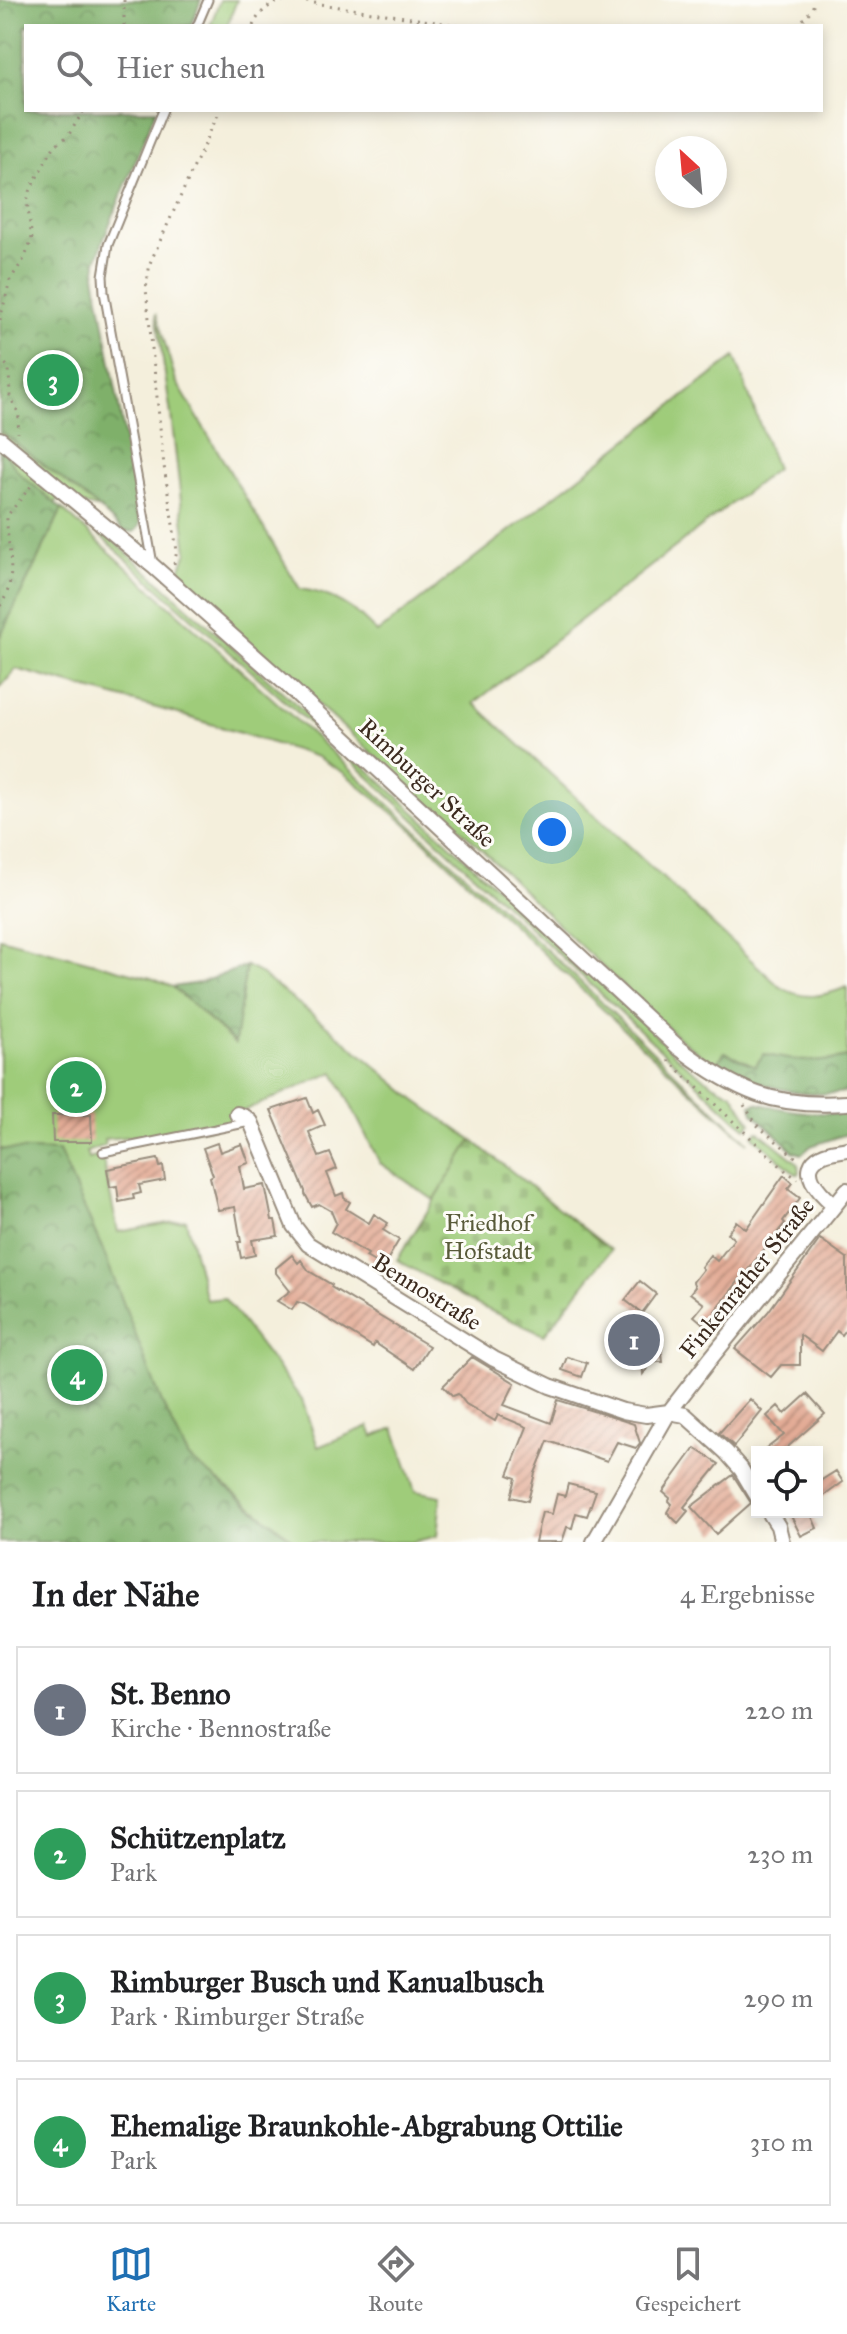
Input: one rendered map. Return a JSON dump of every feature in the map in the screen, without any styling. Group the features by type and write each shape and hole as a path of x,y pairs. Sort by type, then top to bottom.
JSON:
{"street":[{"name":"Rimburger Straße","path":"0,439 166,577 285,683 679,1048 712,1073 764,1097 796,1104 847,1103"},
{"path":"237,1114 251,1122"},
{"name":"Bennostraße","path":"251,1122 294,1226 308,1244 494,1359 550,1386 623,1411 646,1415 669,1412"},
{"name":"Finkenrather Straße","path":"594,1542 669,1412 842,1199 819,1192 811,1174 820,1156 845,1152"},
{"path":"669,1412 685,1415 703,1430 741,1469 751,1486"},
{"path":"773,1518 782,1542"}],"lane":[{"path":"198,24 208,0"},
{"path":"153,566 103,276 108,245 162,112"},
{"path":"103,1152 251,1122"}],"path":[{"path":"124,0 124,24"},
{"path":"254,24 267,7 280,1 295,0 449,24"},
{"path":"800,24 815,0"},
{"path":"0,320 7,287 32,240 27,201 32,186 55,145 68,136 83,112"},
{"path":"166,577 177,551 164,466 146,289 150,263 219,112"},
{"path":"0,358 9,368 10,397 19,414 15,450"},
{"path":"0,606 12,577 7,516 43,474"},
{"path":"666,1058 796,1179 811,1174 757,1125 743,1104 743,1089"}],"green space":[{"path":"0,0 24,24 24,112 27,112 83,262 115,513 69,501 346,749 684,1063 733,1094 751,1123 746,1128 735,1119 357,766 59,499 43,516 20,596 62,509 563,965 748,1143 405,823 344,773 317,757 182,715 16,669 0,688"},
{"path":"0,0 201,0 192,24 24,24 24,112 155,112 104,238 95,275 139,527 134,532 123,531 99,508 0,431"},
{"path":"220,0 237,0 228,24 211,24"},
{"path":"156,313 176,381 300,589 322,594 343,604 377,633 735,357 776,469 474,703 779,986 804,996 847,987 847,1057 806,1061 765,1055 755,1066 725,1052 716,1064 703,1056 579,945 453,822 431,806 177,578 187,552"},
{"path":"0,447 21,475 62,509 0,637"},
{"path":"0,938 151,978 173,987 234,1043 246,966 331,1029 415,1100 472,1140 434,1200 380,1163 334,1072 243,1111 229,1122 215,1127 104,1139 105,1145 86,1152 89,1159 102,1155 118,1232 186,1220 206,1300 224,1298 302,1400 318,1447 369,1426 373,1437 394,1428 415,1491 441,1496 437,1536 412,1542 296,1542 219,1481 0,1542"},
{"path":"246,966 235,1043 173,987 199,983"},
{"path":"725,1052 755,1066 764,1054 806,1061 847,1057 847,1092 812,1094 763,1084 716,1064"},
{"path":"757,1103 802,1112 847,1113 847,1134 811,1146 802,1154 793,1151 753,1113 751,1105"},
{"path":"758,1131 798,1163 799,1174 753,1136"},
{"name":"Friedhof Hofstadt","path":"472,1140 611,1250 544,1335 480,1306 397,1260"},
{"path":"0,1149 59,1151 102,1248 162,1403 189,1458 296,1542 0,1542"}],"building":[{"path":"307,1098 313,1113 318,1110 325,1125 309,1132 319,1157 330,1153 337,1169 327,1173 336,1196 343,1193 350,1202 346,1209 369,1223 374,1214 388,1223 383,1230 399,1240 383,1267 366,1257 368,1254 331,1232 336,1223 331,1211 319,1204 312,1207 305,1194 271,1110"},
{"path":"52,1115 91,1115 92,1142 53,1142"},
{"path":"217,1143 220,1152 242,1144 249,1163 240,1166 244,1189 265,1185 278,1236 252,1240 255,1255 241,1258 235,1207 218,1210 210,1177 213,1175 203,1148"},
{"path":"158,1159 160,1167 163,1166 165,1180 139,1185 141,1193 133,1195 134,1199 119,1202 117,1186 110,1187 107,1169"},
{"path":"784,1175 793,1183 788,1189 800,1198 783,1221 785,1223 715,1311 718,1314 707,1327 694,1316 704,1304 690,1293 695,1287 693,1282 710,1255 717,1261 734,1239 727,1233 736,1221 746,1229"},
{"path":"820,1239 847,1258 847,1328 842,1335 837,1331 822,1351 800,1335 800,1365 781,1365 771,1377 735,1349 768,1312"},
{"path":"292,1255 331,1287 429,1346 414,1369 375,1343 373,1347 304,1304 297,1302 292,1310 277,1301 290,1291 276,1273 276,1268"},
{"path":"640,1281 656,1294 642,1313 625,1300"},
{"path":"644,1333 644,1338 649,1337 650,1342 655,1341 655,1346 661,1346 663,1362 652,1362 643,1374 642,1363 637,1364 636,1359 631,1360 631,1355 626,1355 625,1350 621,1351 618,1336"},
{"path":"472,1357 515,1383 504,1405 551,1423 558,1400 634,1424 640,1443 636,1448 617,1442 607,1461 548,1441 528,1501 511,1497 516,1478 508,1475 527,1427 498,1415 495,1421 466,1404 458,1394 453,1396 443,1386"},
{"path":"567,1357 587,1363 582,1377 562,1370"},
{"path":"807,1394 825,1414 789,1446 770,1446 784,1435 767,1416 778,1406 785,1414"},
{"path":"750,1399 762,1411 734,1446 719,1433"},
{"path":"695,1448 719,1464 684,1507 688,1511 678,1523 667,1512 672,1504 663,1492"},
{"path":"836,1471 843,1482 823,1497 823,1479"},
{"path":"733,1475 751,1503 716,1534 691,1507"},
{"path":"568,1484 596,1491 587,1516 576,1513 572,1528 567,1527 562,1542 535,1542 542,1512 552,1514 557,1494 565,1496"},
{"path":"792,1518 813,1518 817,1528 801,1536"}],"place":[{"name":"Rimburger Busch und Kanualbusch","path":"53,380"},
{"name":"Schützenplatz","path":"76,1087"},
{"name":"St. Benno","path":"634,1340"},
{"name":"Ehemalige Braunkohle-Abgrabung Ottilie","path":"77,1375"}]}
